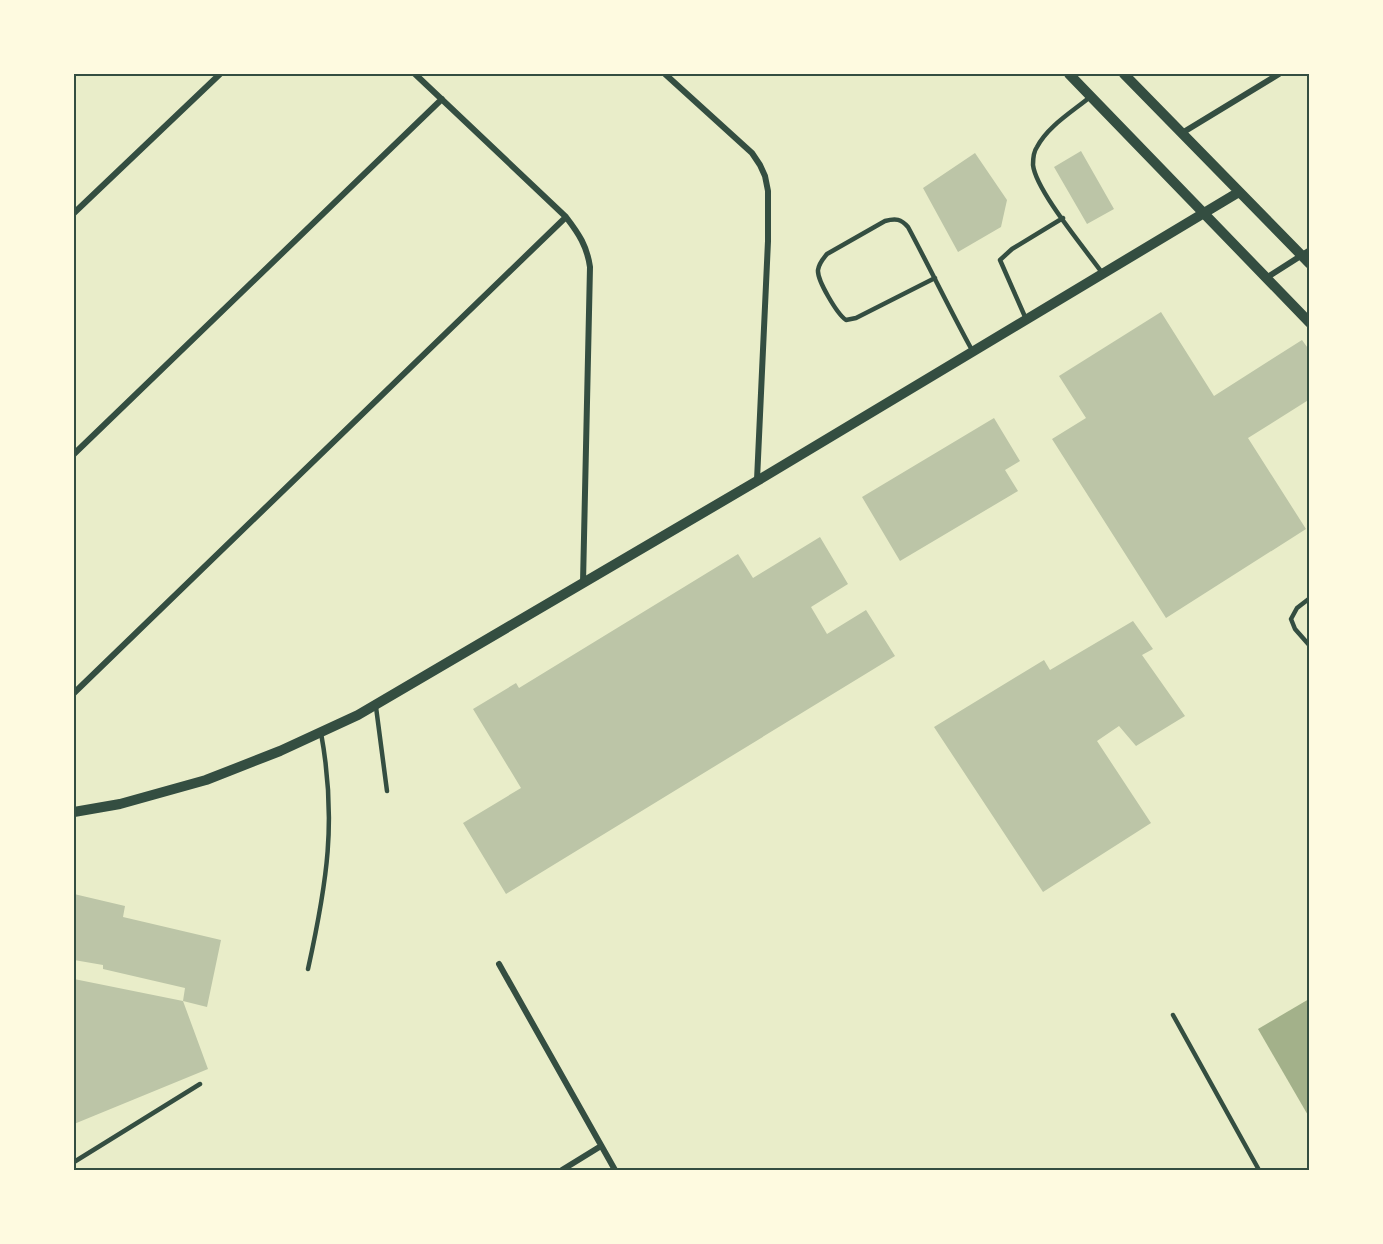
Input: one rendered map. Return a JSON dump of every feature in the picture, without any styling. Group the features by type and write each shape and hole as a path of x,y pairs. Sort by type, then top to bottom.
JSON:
{"street":[{"path":"74,213 220,74"},
{"path":"415,74 566,218 588,250 590,267 583,583"},
{"path":"665,74 752,153 765,176 768,192 768,241 757,481"},
{"path":"1069,74 1310,323"},
{"path":"1124,74 1239,192 1305,252 1310,264"},
{"path":"1182,133 1279,74"},
{"path":"74,454 442,99"},
{"path":"74,812 120,804 206,780 321,733 424,678 1239,192"},
{"path":"74,693 566,218"},
{"path":"1266,278 1305,252"},
{"path":"499,964 615,1170"},
{"path":"561,1170 601,1146"}],"lane":[{"path":"1091,96 1049,131 1036,149 1033,165 1040,183 1063,219 1103,274"},
{"path":"935,278 856,318 846,320 832,302 818,276 818,269 820,262 827,254 885,221 895,218 902,221 908,227 935,278 972,351"},
{"path":"1026,319 1000,261 1012,249 1063,219"},
{"path":"1310,598 1297,608 1291,620 1295,629 1310,646"},
{"path":"375,704 387,791"},
{"path":"308,969 321,909 329,849 327,768 321,733"},
{"path":"1173,1014 1259,1170"},
{"path":"74,1162 200,1084"}],"shaded area":[{"path":"1309,999 1309,1117 1258,1029"}],"building":[{"path":"1081,151 1114,209 1087,224 1054,167"},
{"path":"975,153 1007,200 1001,227 958,252 923,188"},
{"path":"1161,312 1214,396 1302,340 1310,351 1310,399 1248,438 1306,529 1166,618 1052,439 1086,418 1059,376"},
{"path":"994,418 1020,461 1005,470 1018,491 900,561 862,497"},
{"path":"820,537 848,584 811,607 827,634 866,610 895,656 506,894 463,823 521,788 473,709 516,683 519,688 738,554 753,578"},
{"path":"1133,621 1153,649 1142,655 1185,716 1136,746 1119,726 1097,741 1151,823 1043,892 934,727 1044,660 1050,670"},
{"path":"74,894 125,906 123,917 221,940 207,1007 183,1001 185,988 103,969 103,965 74,960"},
{"path":"74,979 183,1001 208,1069 74,1124"}]}
